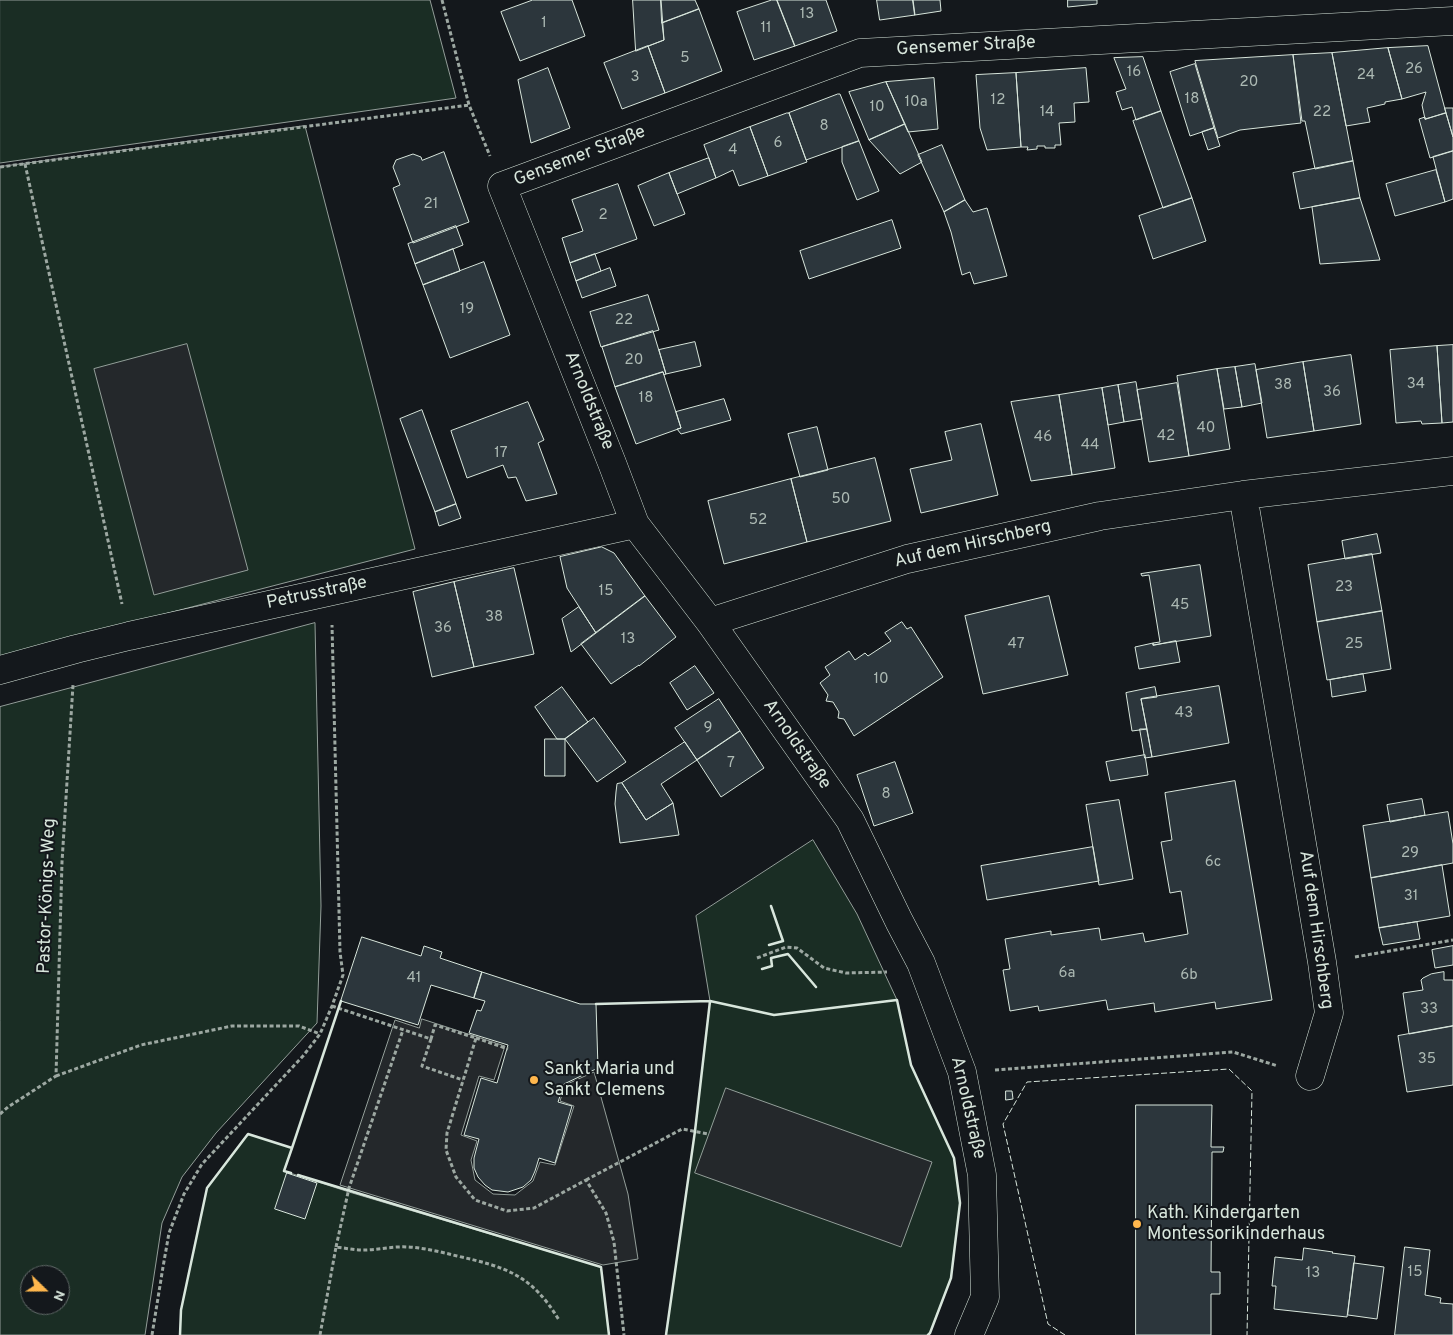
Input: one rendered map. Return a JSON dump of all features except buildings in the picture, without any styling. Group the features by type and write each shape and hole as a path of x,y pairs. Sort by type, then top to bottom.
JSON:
{"street":[{"name":"Gensemer Straße","path":"502,186 860,53 1453,21"},
{"name":"Arnoldstraße","path":"502,186 635,524 710,622 850,820 921,963 962,1072 982,1175 985,1297 970,1335"},
{"name":"Auf dem Hirschberg","path":"710,622 907,559 1100,516 1243,494 1453,471"},
{"name":"Auf dem Hirschberg","path":"1243,494 1329,1013 1310,1076"},
{"name":"Petrusstraße","path":"0,670 129,636 635,524"}],"path":[{"path":"442,0 469,105 502,186"},
{"path":"0,167 469,105"},
{"path":"25,164 129,636"},
{"path":"152,1335 170,1233 184,1194 202,1164 303,1056 320,1034 343,975 340,952 332,592"},
{"name":"Pastor-Königs-Weg","path":"56,1076 62,862 76,649"},
{"path":"1322,962 1453,940"},
{"path":"757,958 786,947 797,948 824,968 846,973 885,973 921,963"},
{"path":"332,1006 431,1039"},
{"path":"464,1080 422,1066 435,1025 508,1049"},
{"path":"0,1114 56,1076 141,1046 232,1026 299,1026 320,1034"},
{"path":"320,1335 336,1246 349,1188 403,1030"},
{"path":"476,1038 447,1133 446,1150 456,1177 475,1200 507,1211 534,1208 682,1129 708,1134"},
{"path":"962,1072 1233,1052 1310,1076"},
{"path":"586,1180 606,1214 614,1242 624,1335"},
{"path":"336,1246 363,1250 408,1247 477,1260 504,1268 526,1280 552,1308 559,1320"}],"green space":[{"path":"0,0 430,0 456,98 0,163"},
{"path":"305,126 415,549 0,658 0,167"},
{"path":"315,623 321,906 317,1023 216,1133 182,1177 162,1223 145,1335 0,1335 0,707"},
{"path":"813,840 857,914 897,1000 911,1065 954,1158 960,1203 951,1278 928,1335 666,1335 695,1131 710,1001 696,916"},
{"path":"248,1134 292,1148 284,1171 601,1267 609,1335 180,1335 181,1310 207,1188"}],"shaded area":[{"path":"187,344 248,570 154,595 94,369"},
{"path":"422,1019 505,1046 494,1080 479,1076 461,1135 477,1141 471,1160 475,1180 493,1194 515,1195 533,1181 540,1162 555,1165 574,1106 560,1101 565,1085 594,1072 628,1194 638,1259 603,1265 340,1185 395,1020 419,1028"},
{"path":"726,1088 932,1162 901,1247 695,1173"}],"fence":[{"path":"1065,1335 1048,1324 1003,1124 1027,1082 1229,1069 1252,1091 1247,1335"}],"wall":[{"path":"769,945 783,941 771,906"},
{"path":"762,969 772,966 771,958 788,954 816,987"},
{"path":"666,1335 695,1131 710,1001 774,1015 897,1000 911,1065 954,1158 960,1203 951,1278 928,1335"},
{"path":"292,1148 341,1001"},
{"path":"596,1004 710,1001"},
{"path":"180,1335 181,1310 207,1188 248,1134 292,1148 284,1171 291,1173"},
{"path":"298,1175 601,1267 609,1335"}],"place":[{"name":"Sankt Maria und Sankt Clemens","path":"534,1080"},
{"name":"Kath. Kindergarten Montessorikinderhaus","path":"1137,1224"}]}
